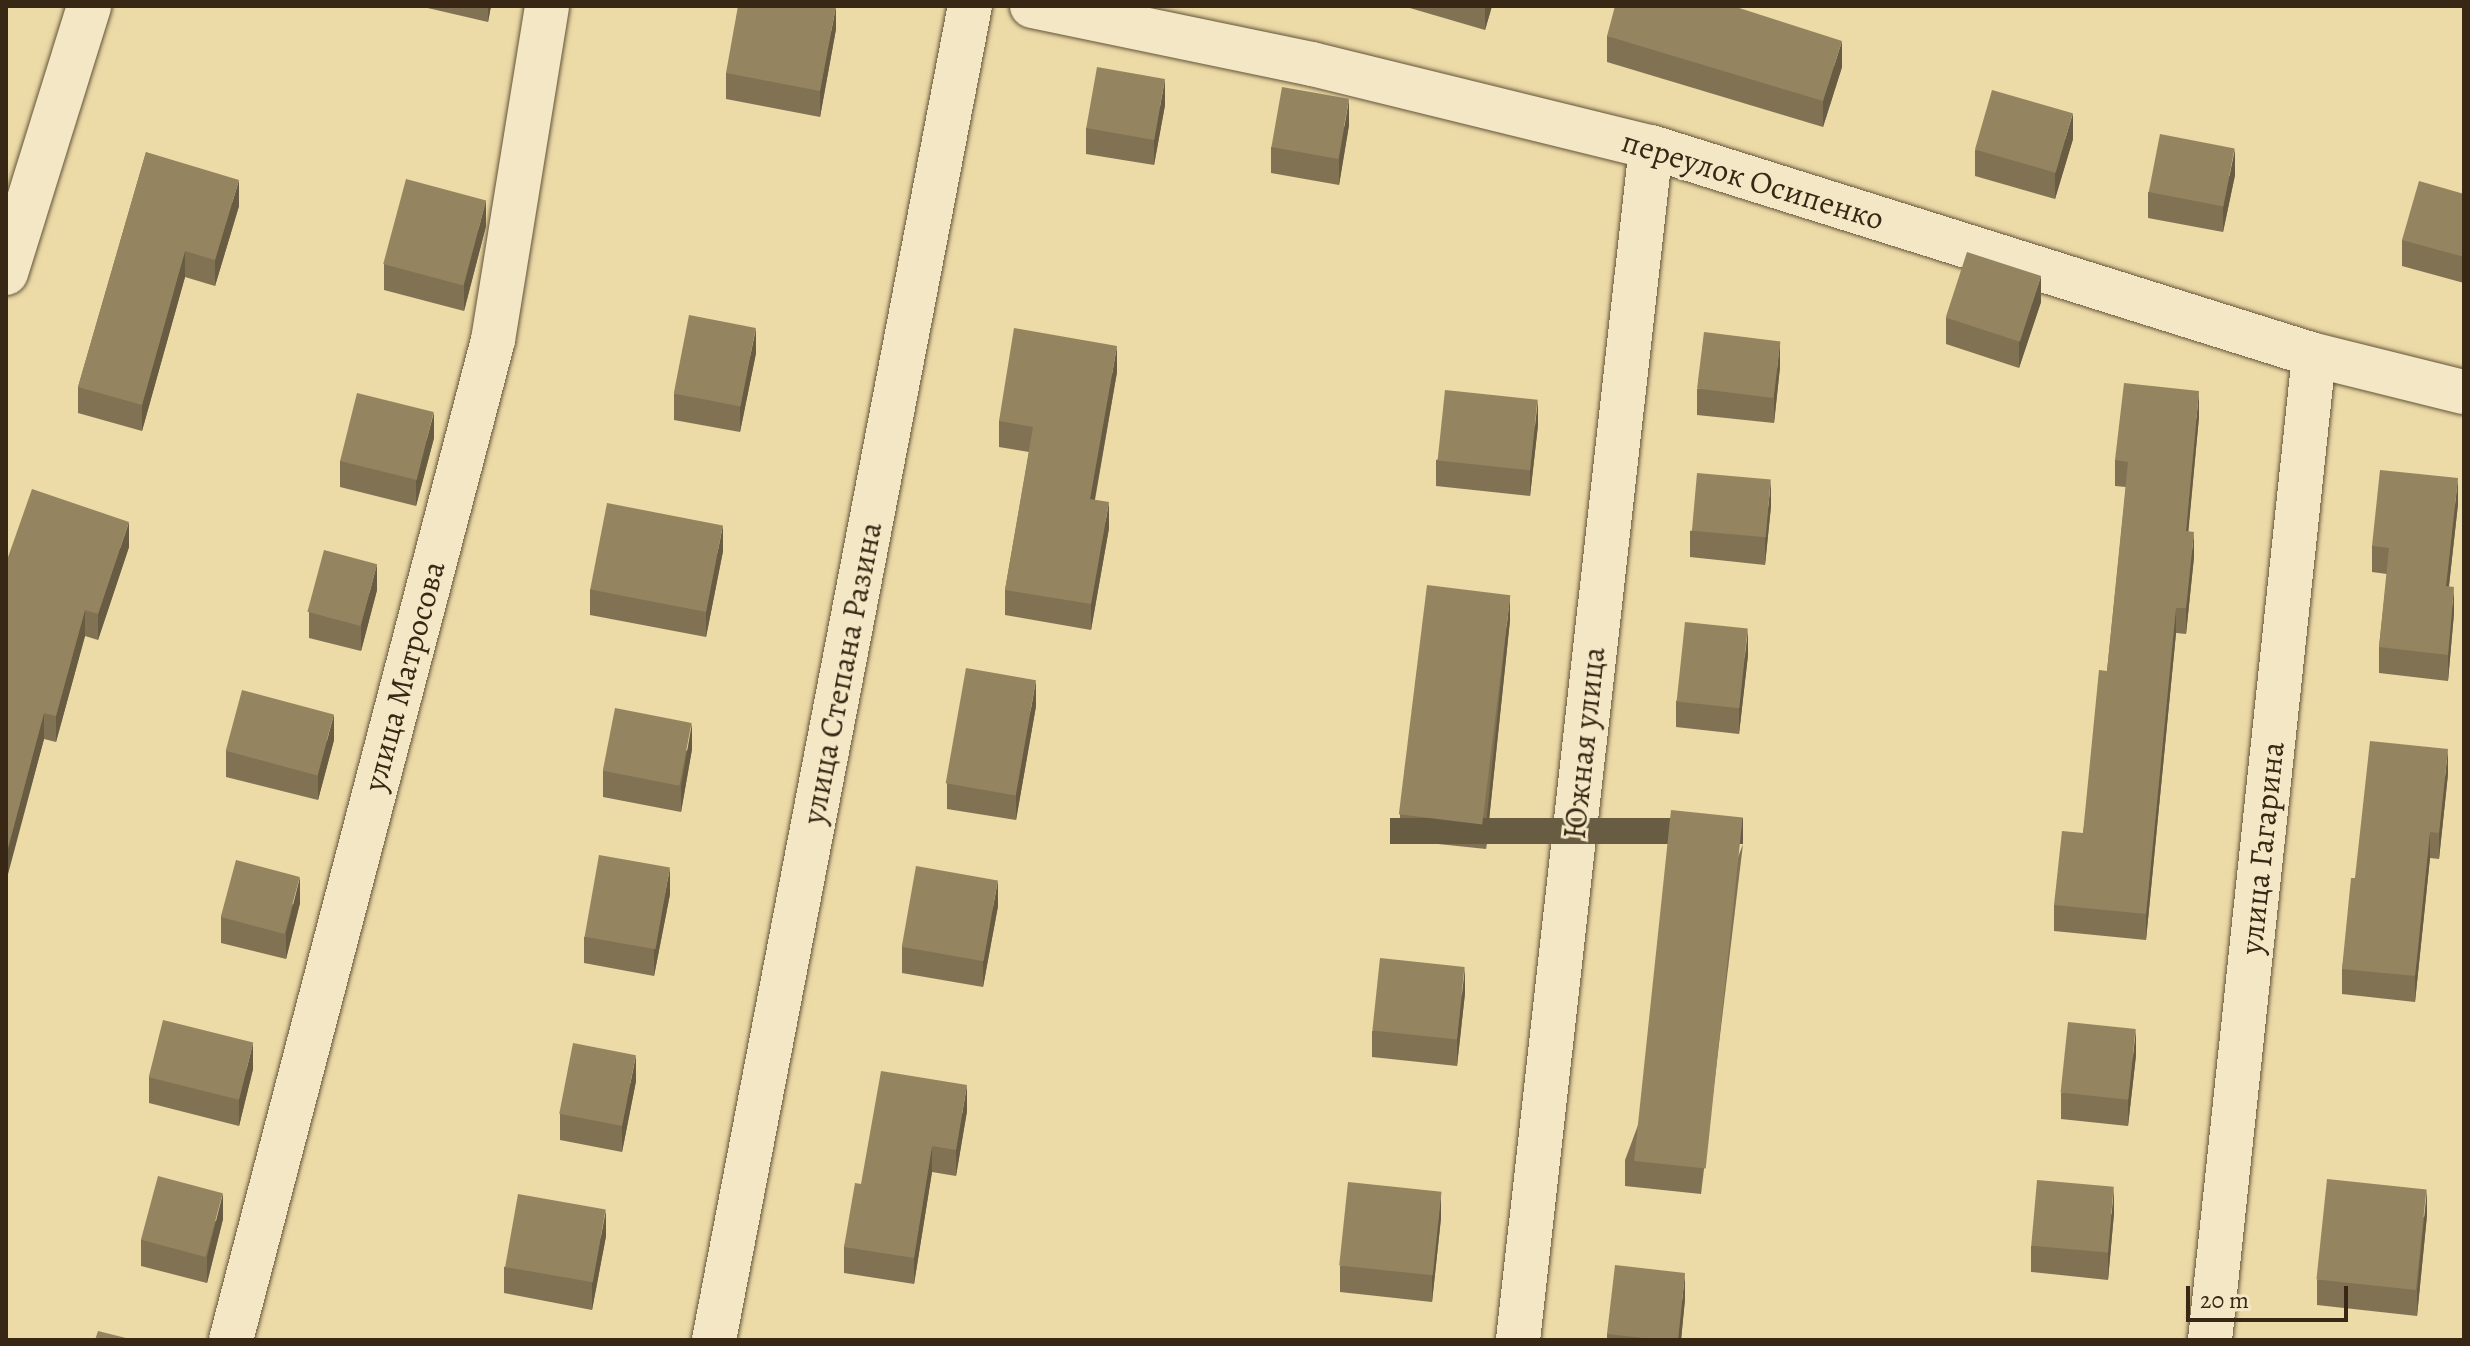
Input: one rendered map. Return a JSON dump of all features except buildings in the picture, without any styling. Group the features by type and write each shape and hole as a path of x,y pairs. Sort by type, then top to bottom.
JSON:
{"street":[{"path":"6,273 89,6"},
{"name":"улица Матросова","path":"231,1340 493,340 547,6"},
{"name":"улица Степана Разина","path":"714,1340 970,6"},
{"name":"переулок Осипенко","path":"1032,6 1312,64 1651,147 2314,355 2464,392"},
{"name":"Южная улица","path":"1518,1340 1651,147"},
{"name":"улица Гагарина","path":"2210,1340 2314,355"}]}
